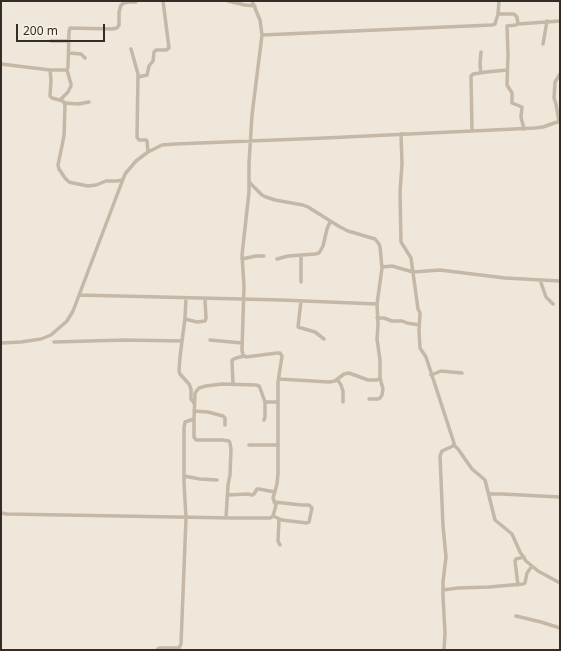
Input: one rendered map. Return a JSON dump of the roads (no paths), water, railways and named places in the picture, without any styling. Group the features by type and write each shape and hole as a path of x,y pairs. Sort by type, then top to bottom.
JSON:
{"street":[{"path":"138,77 146,75 149,66 153,61 154,52 156,50 166,50 169,48 163,1"},
{"path":"228,1 255,6"},
{"path":"244,356 242,353 244,286 242,259 249,192 250,141 254,93 262,35 260,20 252,1"},
{"path":"262,35 492,25 495,24 498,14 499,1"},
{"path":"60,100 68,92 71,86 67,70 69,30 71,28 117,28 119,26 120,5 128,2 136,2"},
{"path":"498,14 514,14 517,17 518,24"},
{"path":"543,44 547,21"},
{"path":"524,129 521,117 522,107 512,103 512,93 507,86 508,26 547,21 560,21"},
{"path":"51,40 69,41"},
{"path":"131,49 138,77 137,137 139,140 147,141 148,152"},
{"path":"481,52 481,73"},
{"path":"69,53 81,54 86,58"},
{"path":"1,64 50,70 67,70"},
{"path":"50,70 50,96 52,98 65,103 78,104 89,102"},
{"path":"472,131 471,76 473,74 488,71 508,70"},
{"path":"1,343 34,341 41,339 51,335 71,316 124,174 132,165 148,152 156,148 168,144 402,135 543,127 559,121 554,98 555,82 560,74"},
{"path":"65,103 64,136 58,165 65,178 69,182 88,186 106,181 114,182 122,180"},
{"path":"402,135 400,240 410,255 418,309 420,313 420,348 426,357 454,445 472,469 484,478 495,520 512,534 520,552 532,566 540,573 560,583"},
{"path":"249,182 266,197 303,205 314,210 330,222 348,231 377,241 380,247 382,267 377,304 377,339 380,356 380,378 383,389 380,398 369,399"},
{"path":"277,259 288,256 319,253 323,246 330,222"},
{"path":"301,255 301,282"},
{"path":"242,259 264,256"},
{"path":"382,267 392,266 413,272 440,270 505,278 560,281"},
{"path":"540,280 546,297 553,304"},
{"path":"79,295 377,304"},
{"path":"186,298 179,371 189,384 191,399 194,403"},
{"path":"185,319 197,322 205,321 205,299"},
{"path":"301,301 298,327 315,332 324,339"},
{"path":"377,318 419,325"},
{"path":"54,342 125,340 182,341"},
{"path":"210,340 242,342"},
{"path":"232,384 232,360 244,356 248,357 277,353 282,355 278,402 278,474 273,498 276,507 273,516"},
{"path":"431,375 441,371 462,372"},
{"path":"279,379 330,382 344,374 349,373 368,380 377,380 380,378"},
{"path":"337,379 343,391 343,402"},
{"path":"226,518 230,475 230,443 229,441 222,440 196,440 194,437 195,393 201,387 222,384 258,386 265,402 264,420"},
{"path":"265,402 278,402"},
{"path":"194,411 221,415 225,418 225,425"},
{"path":"157,650 159,648 179,648 181,644 186,518 184,424 185,422 194,419"},
{"path":"249,445 278,445"},
{"path":"444,650 445,633 443,590 446,557 440,456 442,451 454,445"},
{"path":"184,476 217,480"},
{"path":"228,495 252,495 259,488 275,492"},
{"path":"489,494 560,497"},
{"path":"1,513 186,518 267,518 273,516 279,519 308,523 312,508 309,505 274,502"},
{"path":"279,519 278,541 280,545"},
{"path":"518,585 515,560 524,557"},
{"path":"443,590 524,584 526,574 532,566"},
{"path":"516,616 560,628"}]}
